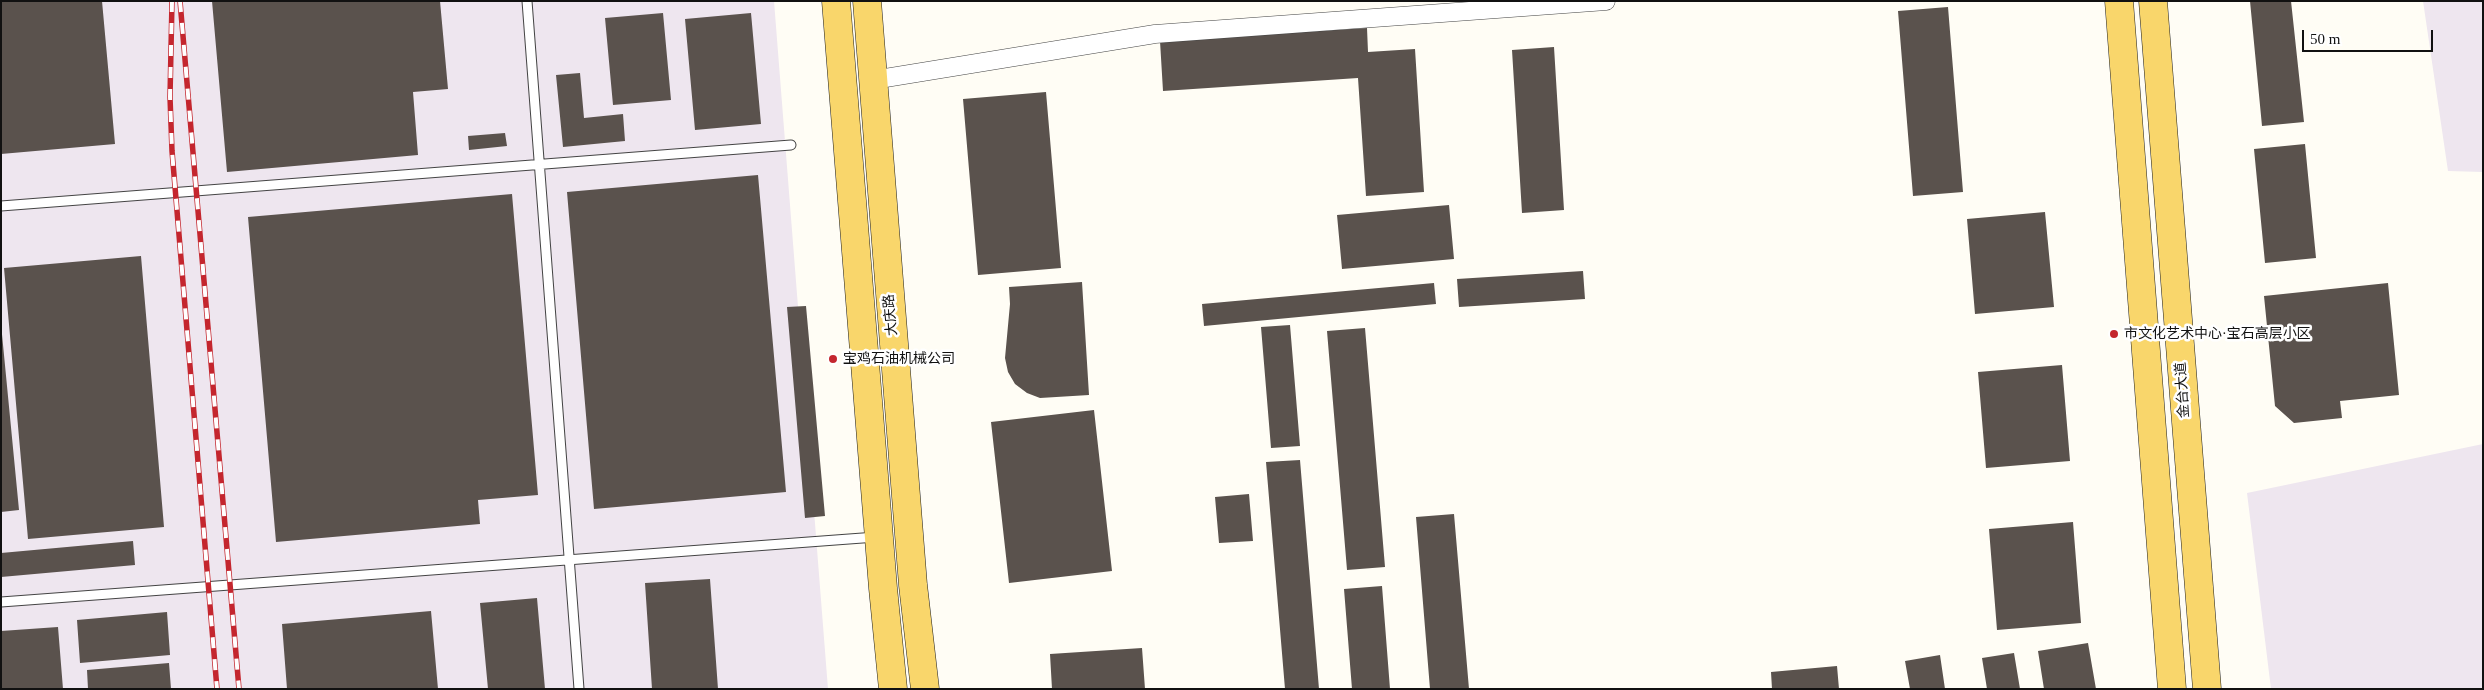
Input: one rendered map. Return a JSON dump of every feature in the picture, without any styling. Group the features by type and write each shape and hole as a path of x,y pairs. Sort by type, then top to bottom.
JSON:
{"main road":[{"path":"836,1 879,536 894,689"},
{"name":"大庆路","path":"867,1 913,585 925,689"},
{"path":"2119,1 2172,689"},
{"name":"金台大道","path":"2153,1 2207,689"}],"street":[{"path":"872,80 1155,34 1606,1"}],"lane":[{"path":"527,1 579,689"},
{"path":"1,206 791,145"},
{"path":"1,602 879,536"}],"shaded area":[{"path":"1,1 774,1 828,689 1,689"},
{"path":"2423,1 2483,1 2483,172 2448,171"},
{"path":"2483,444 2483,689 2271,689 2247,493"}],"building":[{"path":"1,1 102,1 115,144 1,154"},
{"path":"212,1 440,1 448,89 413,92 418,155 227,172"},
{"path":"2250,1 2291,1 2304,122 2262,126"},
{"path":"1948,7 1963,192 1913,196 1898,11"},
{"path":"663,13 671,100 613,105 605,18"},
{"path":"751,13 761,124 695,130 685,19"},
{"path":"1367,28 1368,52 1415,49 1424,192 1366,196 1358,78 1163,91 1160,41"},
{"path":"1554,47 1564,210 1522,213 1512,50"},
{"path":"580,73 584,118 623,114 625,141 563,147 556,75"},
{"path":"1046,92 1061,268 978,275 963,99"},
{"path":"505,133 507,146 469,150 468,136"},
{"path":"2305,144 2316,258 2265,263 2254,149"},
{"path":"758,175 786,492 594,509 567,192"},
{"path":"512,194 538,495 478,500 480,524 276,542 248,217"},
{"path":"1449,205 1454,259 1342,269 1337,215"},
{"path":"2045,212 2054,307 1975,314 1967,219"},
{"path":"141,256 164,527 28,539 4,268"},
{"path":"1583,271 1585,299 1459,307 1457,279"},
{"path":"1082,282 1089,395 1040,398 1027,393 1015,384 1008,372 1005,358 1010,304 1009,287"},
{"path":"1434,283 1436,304 1204,326 1202,304"},
{"path":"2388,283 2399,395 2340,401 2342,418 2294,423 2275,406 2264,296"},
{"path":"806,306 825,516 805,518 787,307"},
{"path":"1,324 19,510 1,512"},
{"path":"1290,325 1300,446 1271,448 1261,327"},
{"path":"1365,328 1385,567 1347,570 1327,331"},
{"path":"2062,365 2070,461 1986,468 1978,372"},
{"path":"1094,410 1112,571 1009,583 991,422"},
{"path":"1300,460 1319,689 1285,689 1266,462"},
{"path":"1249,494 1253,541 1219,543 1215,497"},
{"path":"1454,514 1469,689 1430,689 1416,517"},
{"path":"2073,522 2081,623 1997,630 1989,529"},
{"path":"133,541 135,565 1,577 1,553"},
{"path":"710,579 718,689 652,689 645,583"},
{"path":"1382,586 1390,689 1352,689 1344,589"},
{"path":"537,598 545,689 488,689 480,603"},
{"path":"431,611 438,689 287,689 282,624"},
{"path":"167,612 170,655 80,663 77,620"},
{"path":"58,627 63,689 1,689 1,631"},
{"path":"2088,643 2096,689 2044,689 2038,651"},
{"path":"1142,648 1145,689 1052,689 1050,654"},
{"path":"2014,653 2020,689 1987,689 1982,658"},
{"path":"1940,655 1945,689 1910,689 1905,661"},
{"path":"169,663 171,689 88,689 87,670"},
{"path":"1837,666 1839,689 1772,689 1771,672"}],"railway":[{"path":"172,1 170,97 172,151 217,689"},
{"path":"180,1 239,689"}],"place":[{"name":"市文化艺术中心·宝石高层小区","path":"2114,334"},
{"name":"宝鸡石油机械公司","path":"833,359"}]}
